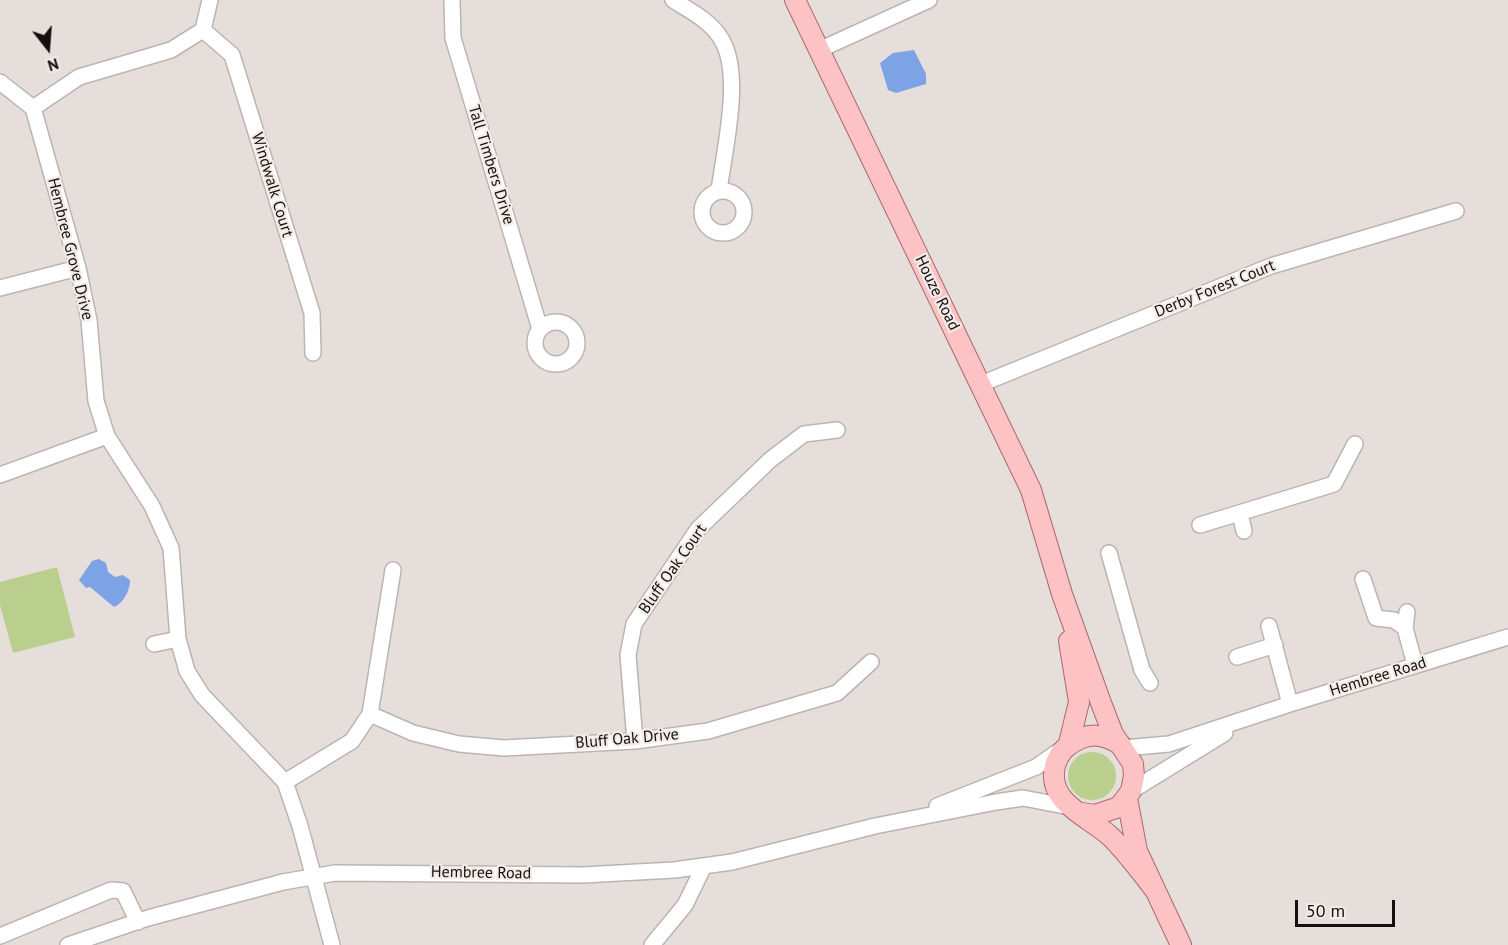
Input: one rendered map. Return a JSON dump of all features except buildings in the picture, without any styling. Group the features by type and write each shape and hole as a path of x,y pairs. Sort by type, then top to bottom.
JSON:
{"main road":[{"name":"Houze Road","path":"795,0 1030,490 1062,594 1101,703 1113,734 1133,765 1134,776 1129,795 1137,851 1181,945"},
{"name":"Houze Road","path":"1062,594 1079,702 1067,745 1057,759 1054,772 1055,785 1060,797 1113,839 1155,890"},
{"path":"1067,745 1088,735 1100,735 1122,747"},
{"path":"1076,810 1095,815 1108,813 1129,795"}],"street":[{"path":"0,82 33,108 79,77 171,50 203,30 210,0"},
{"name":"Tall Timbers Drive","path":"452,0 453,38 540,330"},
{"path":"673,0 708,23 720,36 728,52 731,90 719,191"},
{"path":"819,50 929,0"},
{"name":"Windwalk Court","path":"203,30 232,56 312,313 313,353"},
{"name":"Hembree Grove Drive","path":"33,108 78,268 89,320 96,401 107,436 152,506 171,548 178,639 187,671 202,695 285,782 300,826 332,945"},
{"name":"Derby Forest Court","path":"981,384 1271,266 1456,210"},
{"path":"0,288 78,268"},
{"name":"Bluff Oak Court","path":"635,741 628,655 634,624 698,530 770,460 804,434 837,430"},
{"path":"0,475 107,436"},
{"path":"1200,525 1334,484 1355,444"},
{"path":"1240,514 1244,531"},
{"path":"1109,553 1142,670 1150,683"},
{"path":"285,782 352,741 370,714 393,570"},
{"path":"1363,579 1376,618 1406,620 1415,664"},
{"path":"1269,626 1290,704"},
{"name":"Hembree Road","path":"1122,747 1169,744 1415,664 1508,637"},
{"path":"154,644 178,639"},
{"path":"1237,657 1275,645"},
{"name":"Bluff Oak Drive","path":"370,714 413,733 459,744 504,748 635,741 708,731 837,693 871,662"},
{"name":"Hembree Road","path":"1129,795 1248,719"},
{"name":"Hembree Road","path":"898,821 1036,767 1067,745"},
{"name":"Hembree Road","path":"68,945 138,921 313,876 354,871 583,875 704,866 732,862 898,821 1016,798 1076,810"},
{"path":"652,945 685,905 704,866"},
{"path":"0,936 111,890 123,891 138,921"}],"green space":[{"path":"57,567 75,637 13,653 0,605 0,582"},
{"path":"1087,752 1097,752 1109,759 1116,771 1116,781 1109,793 1097,800 1087,800 1072,789 1068,781 1068,771 1079,756"}],"water":[{"path":"914,50 926,74 926,84 896,93 888,90 880,63 893,53"},
{"path":"99,559 106,563 108,572 115,577 123,575 130,580 126,596 114,607 90,587 86,588 79,580 92,561"}]}
